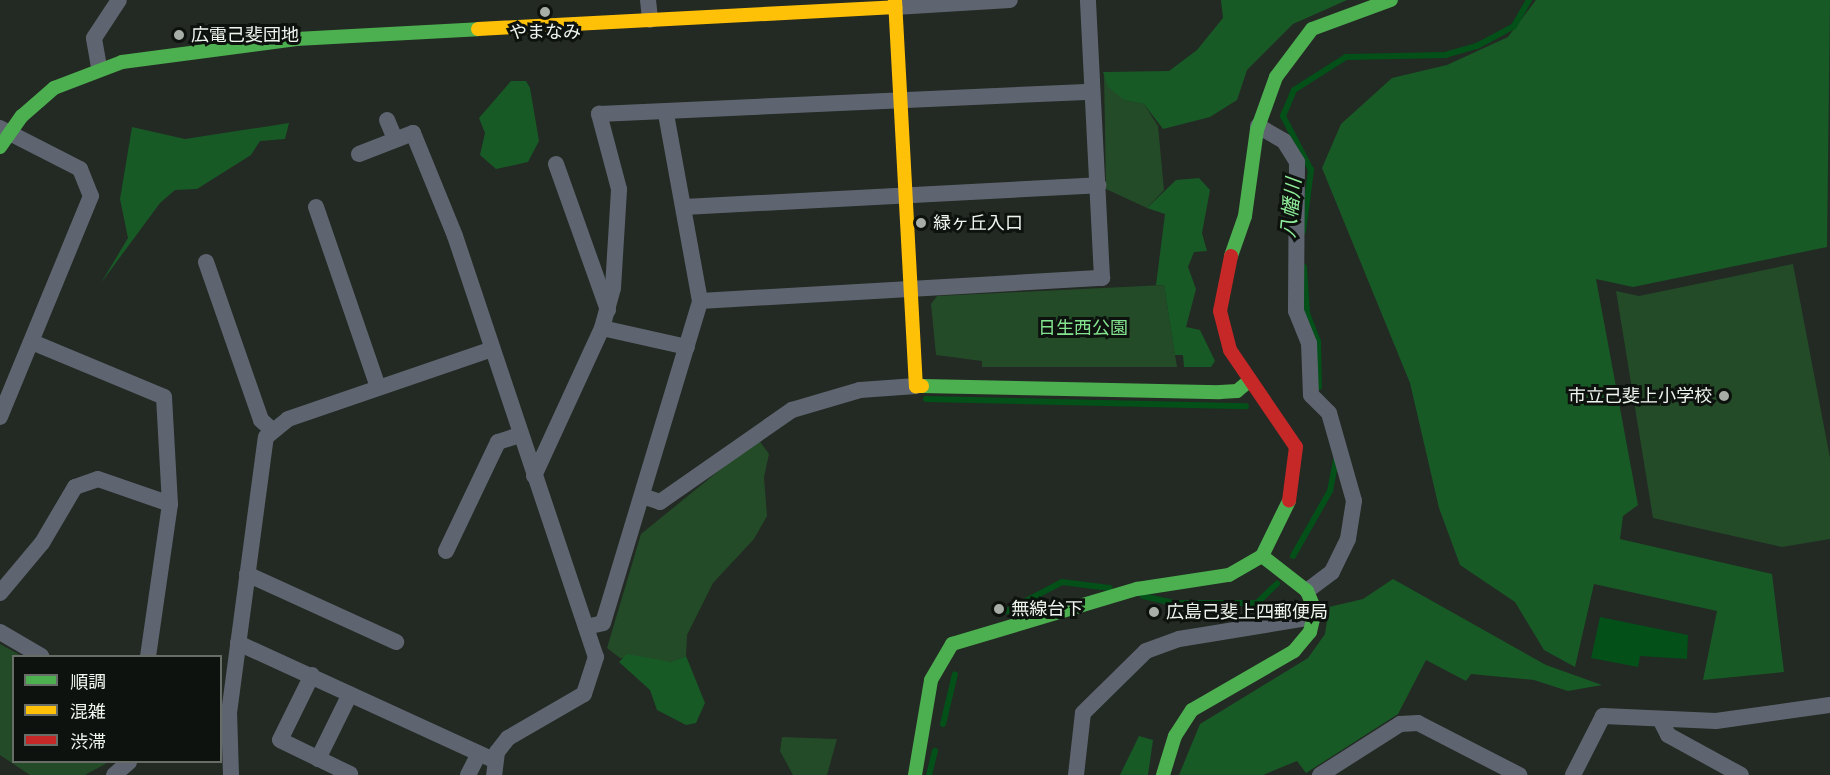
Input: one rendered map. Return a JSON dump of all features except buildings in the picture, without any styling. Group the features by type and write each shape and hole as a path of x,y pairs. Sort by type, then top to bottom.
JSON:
{"street":[{"path":"99,67 94,38 119,0"},
{"path":"648,0 650,20"},
{"path":"0,417 32,342 90,189 74,164 3,136 45,95 99,67 296,39 650,20 895,3 1010,0"},
{"path":"700,301 1102,278 1088,0"},
{"path":"915,775 931,680 952,644 1137,589 1229,575 1262,556 1288,507 1298,459 1289,431 1230,350 1220,311 1225,273 1245,216 1258,126 1276,77 1312,29 1390,0"},
{"path":"895,3 916,386"},
{"path":"534,476 608,311 619,189 599,114 666,114 1092,92"},
{"path":"586,627 603,623 700,301 666,114"},
{"path":"387,120 395,139"},
{"path":"1258,126 1284,141 1297,162 1295,298 1310,343 1309,384 1322,405 1344,453 1354,512 1332,572 1307,591"},
{"path":"238,643 312,675 477,757 494,768 508,738 578,699 588,688 597,665 492,349 426,162 413,133 359,154"},
{"path":"556,164 608,311"},
{"path":"684,207 1098,185"},
{"path":"316,207 378,387"},
{"path":"206,262 261,420 271,429"},
{"path":"602,328 687,347"},
{"path":"32,342 164,397 170,504 148,655"},
{"path":"271,429 378,387 492,349"},
{"path":"642,496 660,502 792,410 860,390 916,386 1220,392 1237,390 1250,380"},
{"path":"231,775 229,713 247,574 271,429"},
{"path":"446,551 498,442 520,435"},
{"path":"0,593 42,543 75,488 98,479 170,504"},
{"path":"1163,775 1175,736 1192,710 1294,651 1308,637 1314,618 1307,591 1262,556"},
{"path":"247,574 396,642"},
{"path":"1076,775 1083,713 1146,651 1170,641 1314,618"},
{"path":"0,632 38,655"},
{"path":"312,675 280,740 350,774"},
{"path":"318,759 350,694"},
{"path":"1573,775 1604,716 1716,721 1830,705"},
{"path":"1660,719 1668,735 1741,775"},
{"path":"1320,775 1400,724 1418,723 1520,775"},
{"path":"468,775 477,757"},
{"path":"114,775 128,763"}],"green space":[{"path":"1104,75 1124,100 1144,104 1158,126 1164,190 1147,208 1106,189"},
{"name":"市立己斐上小学校","path":"1793,264 1830,458 1830,539 1782,547 1653,518 1616,291 1639,296"},
{"name":"日生西公園","path":"1164,285 1177,367 982,367 982,361 936,355 931,304 937,296"},
{"path":"758,439 769,454 764,477 767,516 754,539 713,583 687,635 686,656 671,662 620,658 607,648 641,534"},
{"path":"0,644 20,655 12,655 12,763 0,755"},
{"path":"782,737 837,739 827,775 793,775 780,751"},
{"path":"12,763 107,763 85,775 30,775"}],"shaded area":[{"path":"1221,0 1347,0 1293,24 1247,70 1237,100 1210,117 1163,129 1144,104 1124,100 1108,87 1103,72 1169,71 1197,50 1223,18"},
{"path":"1536,0 1830,0 1827,247 1633,287 1596,279 1638,505 1623,516 1620,539 1772,574 1784,672 1703,680 1717,611 1594,584 1575,667 1544,650 1515,602 1460,565 1439,508 1410,383 1322,168 1341,124 1392,78 1447,65 1508,37"},
{"path":"511,81 526,81 530,88 539,141 528,162 496,169 480,155 485,133 479,118"},
{"path":"289,123 285,139 260,141 251,155 197,189 175,190 160,203 101,283 128,238 120,199 132,127 185,139"},
{"path":"1199,178 1210,190 1202,233 1207,251 1194,252 1188,267 1196,289 1186,327 1200,330 1215,361 1211,367 1184,367 1183,355 1175,355 1164,285 1156,285 1165,214 1147,208 1176,180"},
{"path":"1393,579 1546,665 1602,685 1568,691 1534,680 1471,674 1466,681 1426,660 1398,714 1306,773 1297,761 1263,775 1179,775 1200,724 1308,658 1325,634 1329,607 1363,599"},
{"path":"1600,617 1688,635 1687,659 1640,656 1638,667 1591,658"},
{"path":"627,654 671,662 686,656 705,703 696,723 686,725 657,710 650,690 619,662"},
{"path":"1139,736 1153,740 1148,775 1120,775"}],"waterway":[{"name":"八幡川","path":"1303,231 1311,170 1283,116 1294,90 1346,57 1445,55 1477,46 1514,26 1529,0"},
{"name":"八幡川","path":"1304,267 1307,313 1318,341 1319,387"},
{"path":"926,399 1246,406"},
{"name":"八幡川","path":"1293,556 1330,491 1336,460"},
{"name":"八幡川","path":"1007,611 1062,582 1110,588"},
{"name":"八幡川","path":"1143,596 1173,603 1257,603 1277,584"},
{"name":"八幡川","path":"943,724 955,674"},
{"name":"八幡川","path":"929,775 935,751"}],"traffic: fast":[{"path":"1231,256 1245,216 1257,130 1276,77 1312,29 1391,0"},
{"path":"0,147 22,116 54,88 122,62 296,39 478,29"},
{"path":"922,386 1220,392 1237,391 1250,380"},
{"path":"915,775 931,680 952,644 1137,589 1229,575 1262,556 1289,501"},
{"path":"1163,775 1175,736 1192,710 1294,651 1310,632 1315,610 1307,591 1262,556"}],"traffic: slow":[{"path":"895,0 916,386 922,386"},
{"path":"478,29 895,7"}],"traffic: jam":[{"path":"1231,256 1220,311 1230,350 1296,447 1289,501"}],"place":[{"name":"やまなみ","path":"545,12"},
{"name":"広電己斐団地","path":"179,35"},
{"name":"緑ヶ丘入口","path":"921,223"},
{"name":"市立己斐上小学校","path":"1724,396"},
{"name":"無線台下","path":"999,609"},
{"name":"広島己斐上四郵便局","path":"1154,612"}]}
